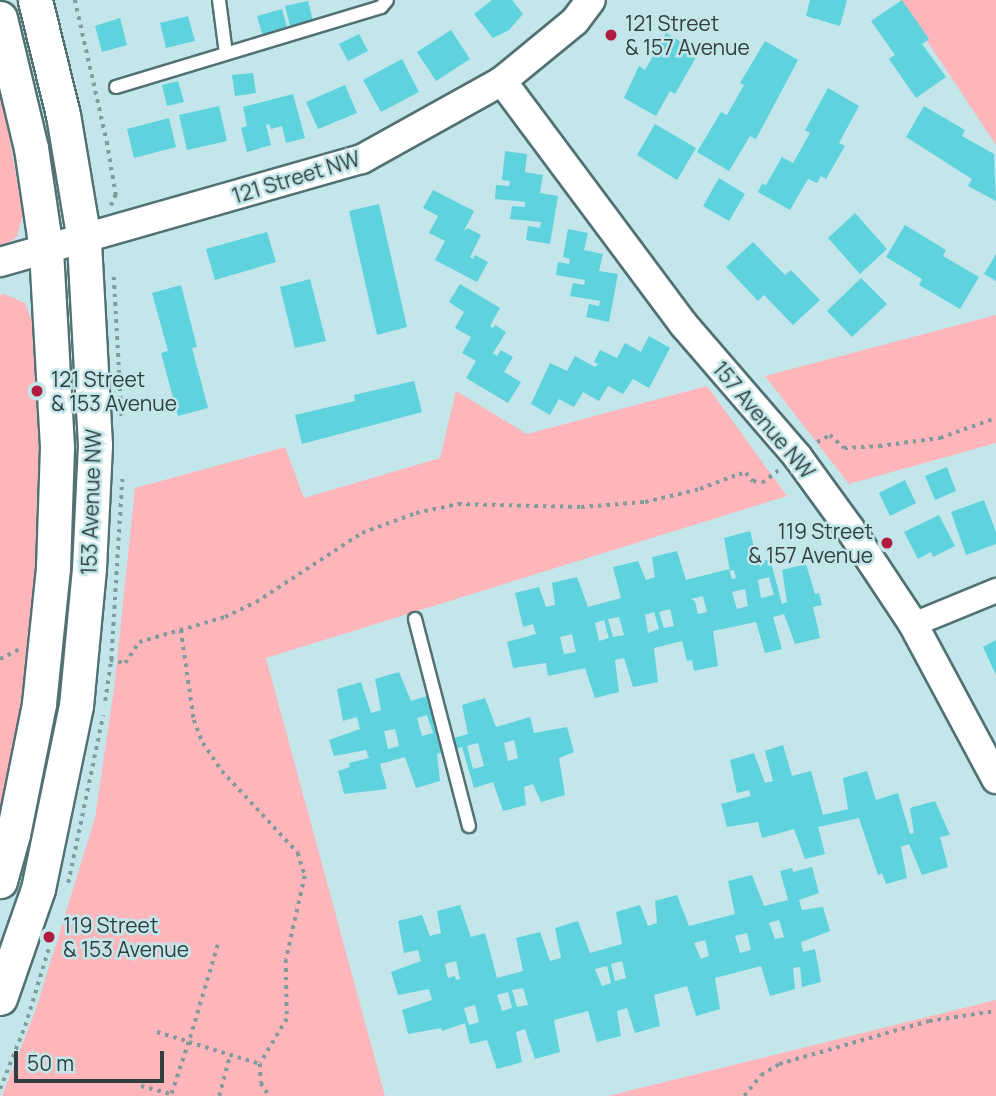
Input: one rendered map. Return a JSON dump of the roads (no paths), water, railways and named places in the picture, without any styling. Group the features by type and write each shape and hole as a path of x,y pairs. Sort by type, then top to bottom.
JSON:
{"main road":[{"name":"153 Avenue NW","path":"0,999 38,889 49,843 82,654 95,445 84,240 63,115 35,0"},
{"name":"153 Avenue NW","path":"0,18 31,148 46,250 57,447 53,568 46,651 39,704 13,834 0,881"}],"street":[{"name":"121 Street NW","path":"0,262 362,159 502,81 575,21 591,0"},
{"name":"157 Avenue NW","path":"502,81 684,325 797,456 913,624 996,779"},
{"path":"913,624 996,590"}],"lane":[{"path":"219,0 226,54"},
{"path":"116,88 381,6 387,0"},
{"path":"415,619 468,826"}],"place":[{"name":"121 Street & 157 Avenue","path":"611,35"},
{"name":"121 Street & 153 Avenue","path":"37,391"},
{"name":"119 Street & 157 Avenue","path":"887,543"},
{"name":"119 Street & 153 Avenue","path":"49,937"}]}
